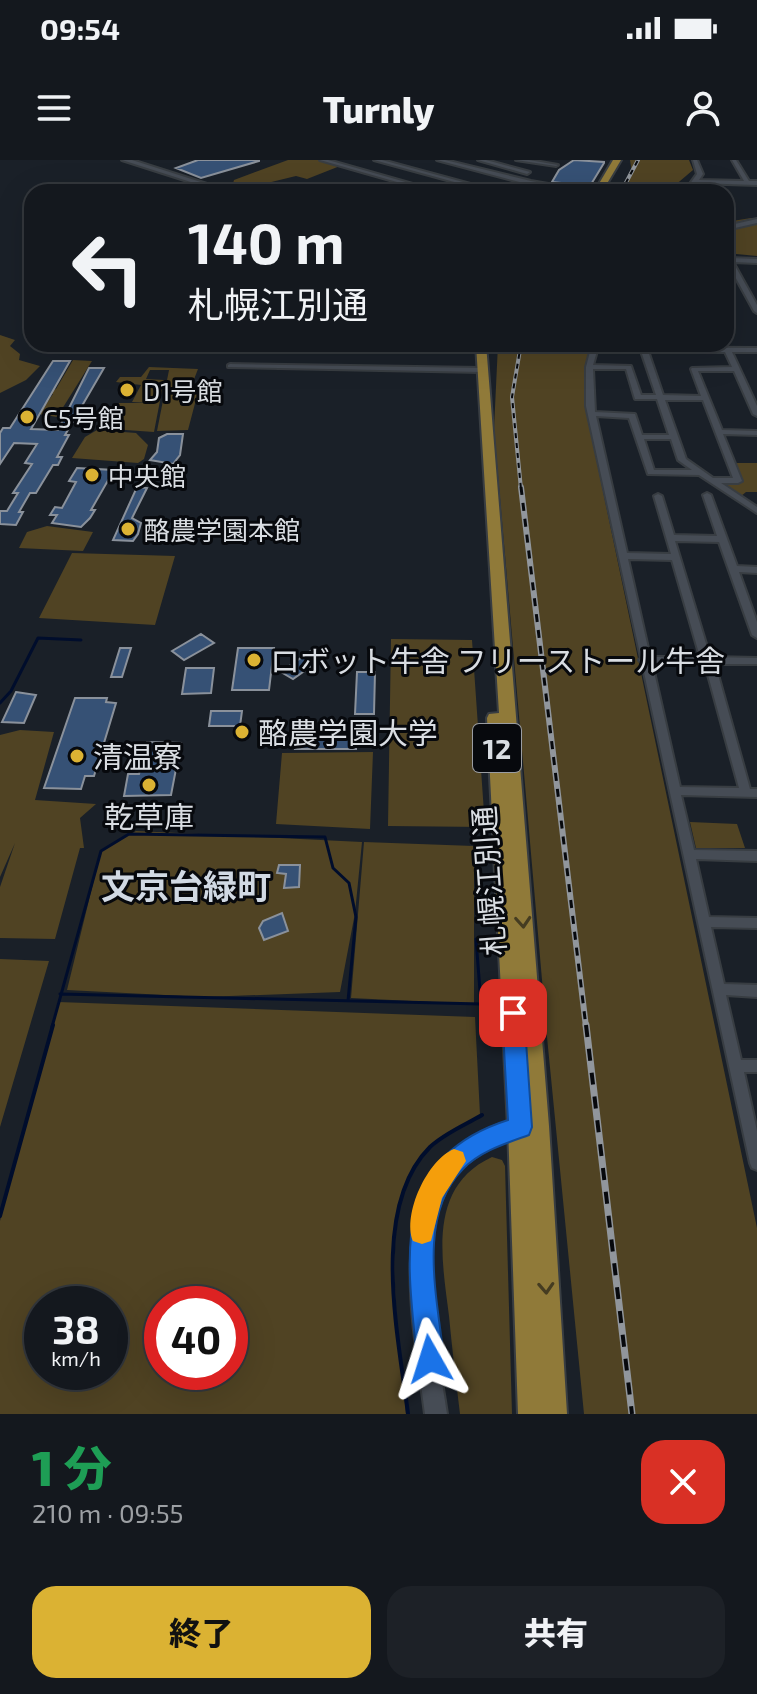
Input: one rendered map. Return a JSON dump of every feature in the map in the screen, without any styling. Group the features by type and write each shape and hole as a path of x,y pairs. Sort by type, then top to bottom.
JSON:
{"highway":[{"path":"603,184 617,160"},
{"name":"札幌江別通","path":"474,352 529,1126 553,1414"},
{"name":"札幌江別通","path":"477,370 480,352"},
{"name":"札幌江別通","path":"529,1126 532,1414"}],"street":[{"path":"125,160 203,184"},
{"path":"322,160 409,184"},
{"path":"376,160 466,184"},
{"path":"394,165 405,160"},
{"path":"439,160 541,184"},
{"path":"480,160 527,172"},
{"path":"518,160 557,163 547,184"},
{"path":"693,184 700,171 695,160"},
{"path":"734,160 748,183"},
{"path":"522,181 532,162"},
{"path":"388,178 410,169"},
{"path":"462,183 486,172"},
{"path":"742,173 757,173"},
{"path":"695,181 757,183"},
{"path":"734,226 757,221"},
{"path":"734,260 757,261"},
{"path":"734,269 757,311"},
{"path":"734,283 742,283"},
{"path":"748,295 757,295"},
{"path":"734,350 757,350"},
{"path":"593,352 589,367 592,414 757,1163"},
{"path":"645,352 682,460 757,511"},
{"path":"729,352 757,414"},
{"path":"230,366 477,370"},
{"path":"589,367 629,367 638,397 706,398"},
{"path":"711,480 738,481 694,369 737,369"},
{"path":"592,414 632,416 651,472 701,473"},
{"path":"719,432 757,433"},
{"path":"639,437 674,437"},
{"path":"707,495 757,635"},
{"path":"658,496 707,660 751,792 677,791"},
{"path":"670,538 722,539"},
{"path":"625,556 676,557"},
{"path":"733,569 757,570"},
{"path":"644,660 757,661"},
{"path":"690,854 757,856"},
{"path":"705,922 757,923"},
{"path":"719,989 757,991"},
{"path":"736,1066 757,1066"},
{"path":"436,1414 422,1278 424,1214 431,1193 455,1160 493,1136 529,1126"}],"shaded area":[{"path":"288,160 320,160 340,166 307,179 296,176 263,184 233,184 234,180"},
{"path":"630,160 689,160 693,170 676,184 627,184 632,173"},
{"path":"757,219 757,256 734,254 734,221"},
{"path":"0,335 15,340 10,346 20,354 19,360 40,366 26,380 0,393"},
{"path":"498,352 588,352 584,375 585,405 757,1228 757,1414 584,1414 547,1037 494,429"},
{"path":"73,360 92,361 57,417 33,413 39,404 46,404 53,394 46,393 56,389"},
{"path":"149,367 198,369 191,387 198,392 188,430 157,431 169,370 150,370 146,379 164,380 154,432 97,428 108,422 119,403 150,403 132,402 141,385 116,382 120,377 141,377"},
{"path":"97,430 136,433 148,445 144,459 138,463 72,458 85,437"},
{"path":"735,463 757,463 757,492 746,492 740,497 719,483 741,482"},
{"path":"47,526 93,532 83,551 19,548 27,532"},
{"path":"72,553 175,556 155,625 39,618"},
{"path":"391,639 472,640 485,827 388,826"},
{"path":"20,730 54,732 35,800 96,804 80,818 84,848 80,848 55,939 0,938 0,887 15,843 0,877 0,735"},
{"path":"373,752 370,829 276,824 282,753"},
{"path":"690,822 737,824 745,848 696,848"},
{"path":"136,831 362,842 355,913 340,992 204,997 67,990 101,851"},
{"path":"364,842 474,846 474,1004 351,998"},
{"path":"0,959 49,961 0,1127"},
{"path":"58,1002 475,1017 480,1115 446,1136 423,1156 405,1188 398,1217 395,1285 406,1414 0,1414 0,1221"},
{"path":"492,1157 502,1160 505,1166 512,1414 460,1414 442,1249 444,1226 448,1205 457,1186 471,1170"}],"building":[{"path":"198,160 259,161 201,178 176,168"},
{"path":"574,160 604,162 591,184 552,182 559,170"},
{"path":"53,361 70,361 31,429 58,430 89,368 104,368 65,435 69,435 57,457 62,457 58,465 53,465 36,493 30,493 19,512 23,512 16,525 0,524 0,511 7,511 18,493 13,493 32,464 25,463 37,444 14,443 0,464 0,433 3,428 10,428"},
{"path":"167,434 183,434 180,455 173,464 150,460 157,452 159,438"},
{"path":"77,468 114,470 91,510 95,510 81,527 52,523 57,515 50,515 55,507 62,508 76,482 69,481"},
{"path":"137,487 147,488 132,518 141,523 138,534 133,541 113,540"},
{"path":"201,634 214,643 184,660 172,651"},
{"path":"120,648 131,648 122,677 111,677"},
{"name":"ロボット牛舎 フリーストール牛舎","path":"238,648 274,648 269,690 232,690"},
{"path":"315,648 327,655 293,679 281,672"},
{"path":"186,668 214,668 211,693 182,694"},
{"path":"357,672 375,672 374,714 355,714"},
{"path":"16,692 36,695 24,723 2,722"},
{"name":"清温寮","path":"75,698 107,698 106,702 116,703 94,776 85,776 81,789 44,788"},
{"path":"211,711 242,711 240,726 209,726"},
{"path":"356,738 356,749 295,749 296,739"},
{"path":"147,742 181,743 171,795 124,796 128,774 139,774"},
{"path":"279,865 300,865 299,887 284,888 286,874 277,873"},
{"path":"282,913 288,931 264,940 259,928 263,921"}],"waterway":[{"path":"0,703 11,691 38,638 81,640"},
{"path":"61,994 101,851 129,834 325,837 333,868 349,883 356,917 348,1001"},
{"path":"348,1001 481,1004 476,939 483,940"},
{"path":"52,1027 61,994"},
{"path":"61,994 348,1001"},
{"path":"0,1216 53,1025"},
{"path":"408,1414 393,1275 394,1239 400,1204 411,1173 430,1147 482,1115"}],"railway":[{"path":"625,184 638,160"},
{"path":"520,352 512,397 521,489"},
{"path":"521,487 586,1027"},
{"path":"586,1025 632,1414"}],"slow traffic":[{"path":"422,1232 431,1193 454,1161"}],"place":[{"name":"D1号館","path":"127,390"},
{"name":"C5号館","path":"27,417"},
{"name":"中央館","path":"92,475"},
{"name":"酪農学園本館","path":"128,529"},
{"name":"ロボット牛舎 フリーストール牛舎","path":"254,660"},
{"name":"酪農学園大学","path":"242,732"},
{"name":"清温寮","path":"77,756"},
{"name":"乾草庫","path":"149,785"}],"district":[{"name":"文京台緑町","path":"186,885"}],"route":[{"path":"430,1359 422,1278 424,1214 431,1193 455,1160 493,1136 520,1127 513,1013"}]}
